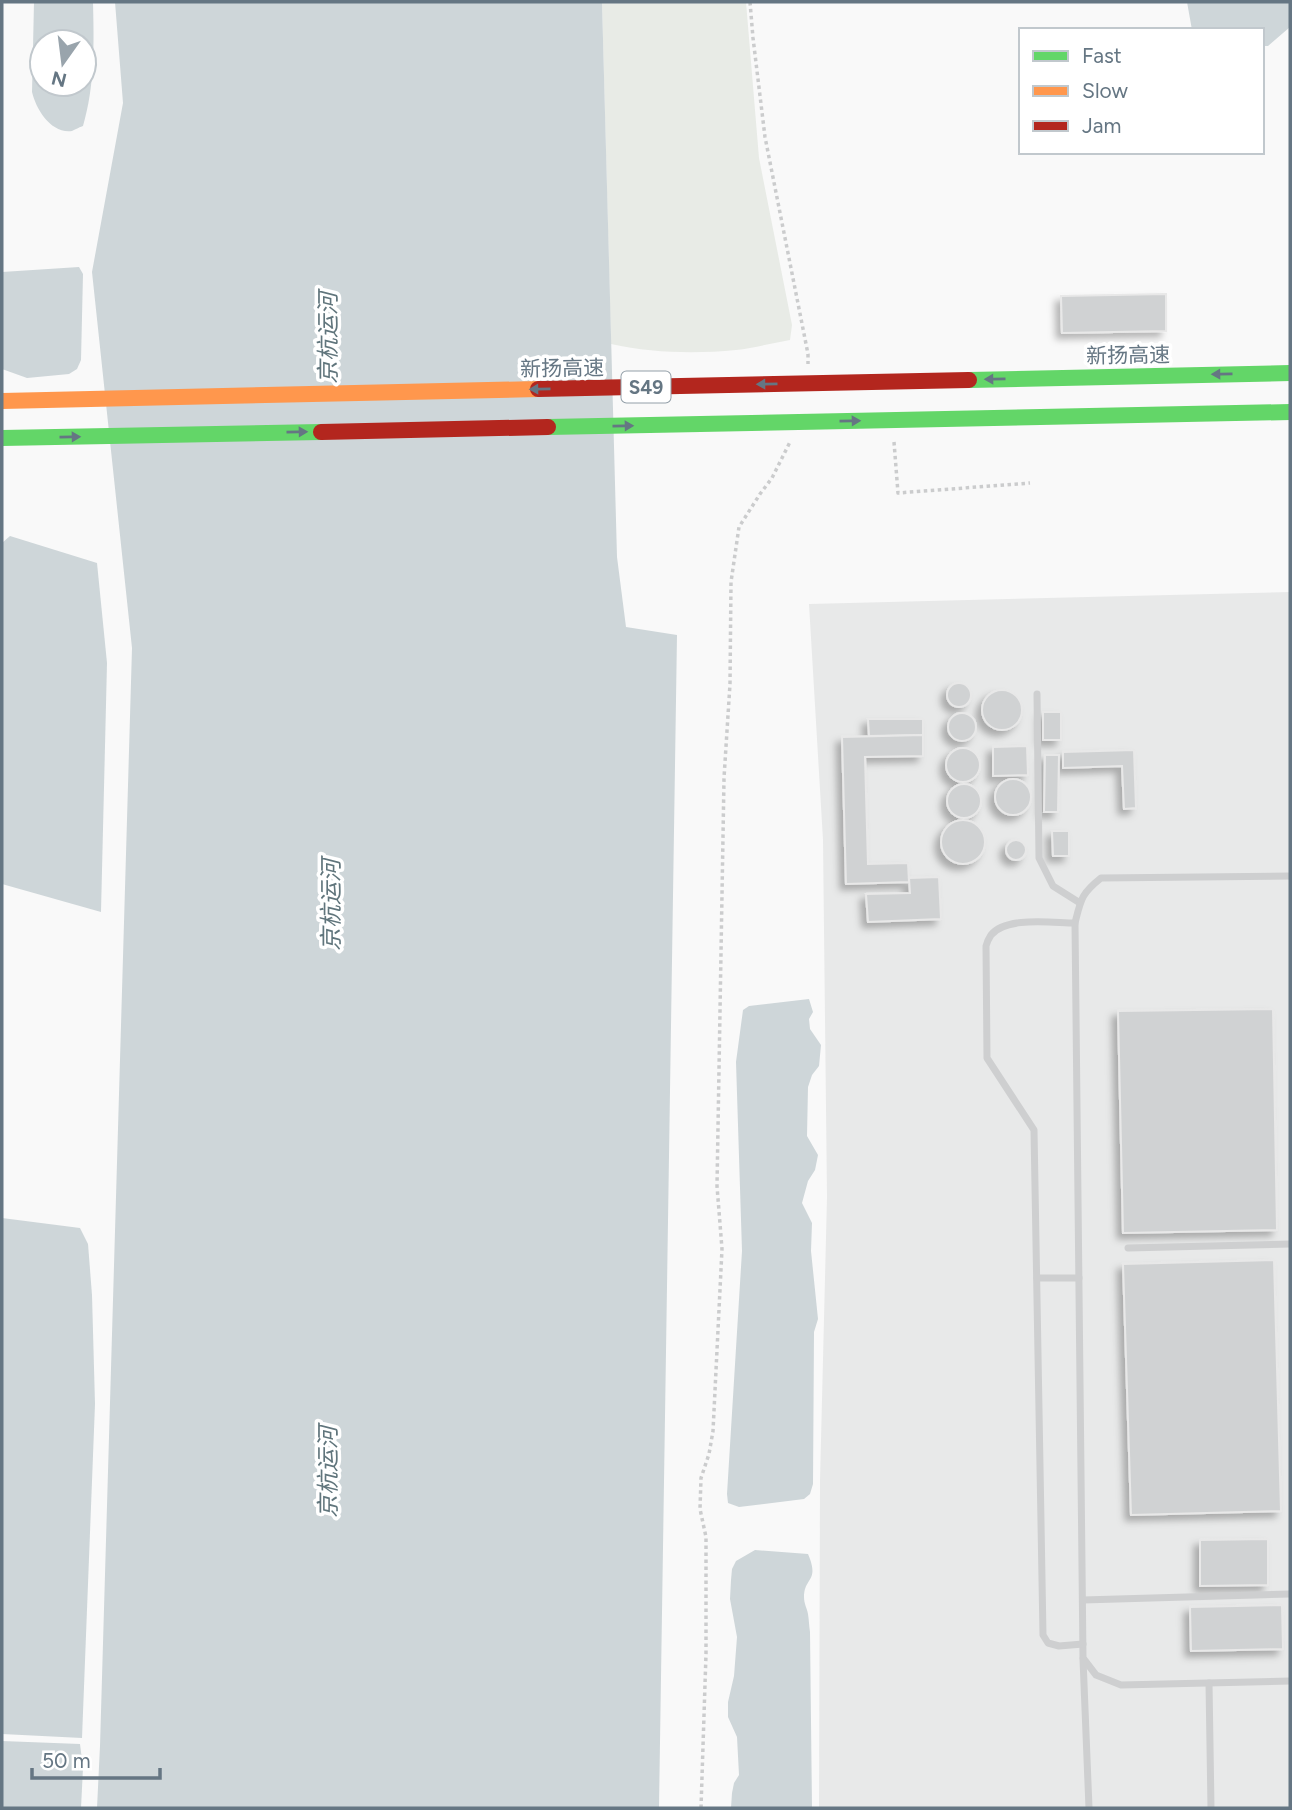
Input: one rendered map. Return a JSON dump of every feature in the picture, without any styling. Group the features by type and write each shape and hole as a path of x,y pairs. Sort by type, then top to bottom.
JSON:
{"highway":[{"name":"新扬高速","path":"2,401 1290,373"},
{"name":"S49","path":"2,438 1290,412"}],"lane":[{"path":"1037,694 1039,858 1053,886 1080,904"},
{"path":"1089,1808 1083,1658 1075,923 1086,890 1101,878 1290,876"},
{"path":"1075,923 1019,922 1003,926 991,934 986,946 987,1058 1034,1130 1042,1635 1048,1643 1059,1646 1083,1644"},
{"path":"1128,1248 1290,1244"},
{"path":"1037,1278 1079,1278"},
{"path":"1083,1600 1290,1594"},
{"path":"1083,1658 1096,1675 1121,1685 1290,1681"},
{"path":"1209,1683 1211,1808"}],"path":[{"path":"750,2 765,137 808,354 808,372"},
{"path":"701,1808 706,1654 706,1537 700,1510 701,1478 713,1431 722,1249 717,1172 723,778 730,684 731,582 739,527 772,478 793,436"},
{"path":"894,438 898,493 1030,483"}],"shaded area":[{"path":"602,2 746,2 759,158 792,325 790,340 743,349 705,352 658,351 611,344"},
{"path":"1290,592 1290,1808 819,1808 820,1481 827,1197 823,840 809,604"}],"water":[{"path":"34,2 93,2 93,28 33,28"},
{"name":"京杭运河","path":"115,2 602,2 617,557 626,627 677,635 659,1808 97,1808 132,648 92,272 123,103"},
{"path":"1187,2 1290,2 1290,27 1268,46 1264,46 1264,28 1192,28"},
{"path":"34,98 89,98 83,126 72,131 57,129 37,106"},
{"path":"79,267 83,274 81,360 77,369 69,374 27,378 2,369 2,272"},
{"path":"10,536 97,563 107,663 101,912 2,884 2,543"},
{"path":"809,999 813,1012 809,1019 810,1029 821,1045 819,1066 808,1087 807,1136 818,1155 802,1203 812,1223 811,1251 818,1319 814,1332 813,1484 810,1494 804,1499 739,1507 728,1503 727,1494 742,1251 736,1062 743,1010 749,1006"},
{"path":"2,1218 80,1228 88,1244 95,1404 82,1738 2,1734"},
{"path":"755,1550 808,1554 811,1563 812,1575 806,1586 804,1602 810,1632 812,1808 731,1808 734,1783 739,1775 737,1737 728,1717 737,1637 730,1599 732,1569 736,1561"},
{"path":"2,1741 80,1744 83,1768 81,1808 2,1808"}],"building":[{"path":"1166,294 1166,331 1062,333 1061,296"},
{"path":"959,683 968,686 971,695 968,704 959,707 950,704 947,695 950,686"},
{"path":"1002,690 1010,691 1016,696 1021,702 1021,718 1016,724 1010,729 1002,730 994,729 988,724 983,718 982,710 983,702 988,696 994,691"},
{"path":"1043,712 1061,712 1061,740 1043,740"},
{"path":"962,713 972,717 976,727 972,737 962,741 952,737 948,727 952,717"},
{"path":"868,719 923,719 923,735 869,736"},
{"path":"923,735 923,756 865,757 868,864 908,863 909,882 846,884 842,737"},
{"path":"1027,746 1028,775 993,776 993,747"},
{"path":"963,748 975,753 980,765 975,777 963,782 951,777 946,765 951,753"},
{"path":"1134,750 1136,808 1124,809 1122,766 1063,768 1063,752"},
{"path":"1045,755 1059,755 1058,812 1044,812"},
{"path":"1013,779 1025,785 1031,797 1025,809 1013,815 1001,809 995,797 1001,785"},
{"path":"964,784 976,789 981,801 976,813 964,818 952,813 947,801 952,789"},
{"path":"963,820 979,826 985,842 979,858 963,864 947,858 941,842 947,826"},
{"path":"1052,831 1069,831 1069,856 1053,856"},
{"path":"1016,840 1023,843 1026,850 1023,857 1016,860 1009,857 1006,850 1009,843"},
{"path":"939,877 941,919 868,922 866,894 910,893 909,878"},
{"path":"1273,1009 1277,1230 1123,1233 1118,1011"},
{"path":"1274,1260 1281,1511 1131,1515 1123,1264"},
{"path":"1268,1539 1268,1585 1200,1586 1200,1540"},
{"path":"1282,1605 1283,1649 1191,1651 1190,1607"}],"traffic: fast":[{"path":"969,380 1290,373"},
{"path":"548,427 1290,412"},
{"path":"2,438 321,432"}],"traffic: slow":[{"path":"2,401 538,389"}],"traffic: jam":[{"path":"538,389 969,380"},
{"path":"321,432 548,427"}]}
